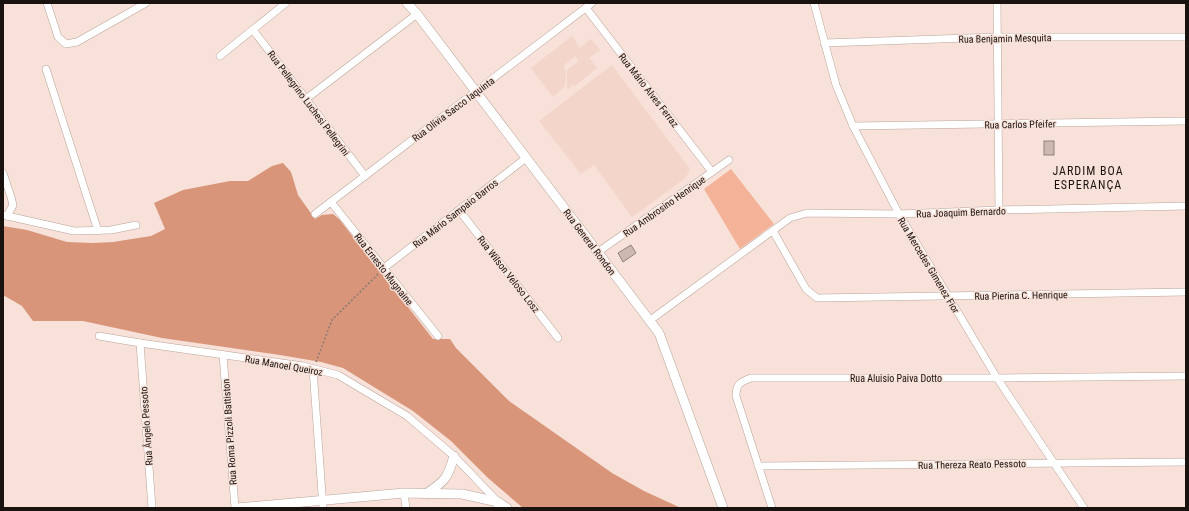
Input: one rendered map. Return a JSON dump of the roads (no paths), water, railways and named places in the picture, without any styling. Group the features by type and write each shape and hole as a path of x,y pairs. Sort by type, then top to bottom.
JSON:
{"street":[{"path":"47,3 58,37 66,44 78,42 146,3"},
{"path":"220,56 286,3"},
{"name":"Rua General Rondon","path":"407,3 417,14 659,333 723,508"},
{"name":"Rua Olívia Sacco Iaquinta","path":"315,214 592,3"},
{"name":"Rua Mercedes Gimenez Fior","path":"814,3 836,85 853,126 899,214 997,378 1084,508"},
{"path":"997,3 999,210"},
{"name":"Rua Mário Alves Ferraz","path":"586,8 712,172"},
{"path":"306,99 417,14"},
{"name":"Rua Pellegrino Luchesi Pellegrini","path":"253,30 365,176"},
{"name":"Rua Benjamin Mesquita","path":"824,42 997,37 1186,36"},
{"path":"46,69 98,231"},
{"name":"Rua Carlos Pfeifer","path":"853,126 1186,121"},
{"name":"Rua Mário Sampaio Barros","path":"384,268 526,158"},
{"name":"Rua Ambrosino Henrique","path":"598,252 729,160"},
{"path":"3,173 13,206 5,215 64,230 98,231 136,225"},
{"name":"Rua Ernesto Mugnaine","path":"331,202 438,336"},
{"name":"Rua Joaquim Bernardo","path":"649,320 790,218 807,213 899,214 999,210 1186,206"},
{"name":"Rua Wilson Veloso Losz","path":"459,210 558,338"},
{"name":"Rua Pierina C. Henrique","path":"773,231 806,289 817,298 1186,292"},
{"name":"Rua Manoel Queiroz","path":"99,336 302,366 338,375 406,416 454,456 498,505"},
{"name":"Rua Ângelo Pessoto","path":"140,343 152,508"},
{"name":"Rua Roma Pizzoli Battiston","path":"223,355 236,508"},
{"path":"313,369 323,504"},
{"name":"Rua Aluisio Paiva Dotto","path":"772,508 736,396 736,388 742,381 752,378 1186,376"},
{"path":"426,494 440,484 449,472 454,456"},
{"name":"Rua Thereza Reato Pessoto","path":"758,466 1186,462"},
{"path":"236,508 323,504 404,493 462,494 506,508"},
{"path":"404,493 406,508"}],"district":[{"name":"JARDIM BOA ESPERANÇA","path":"1088,178"}]}
